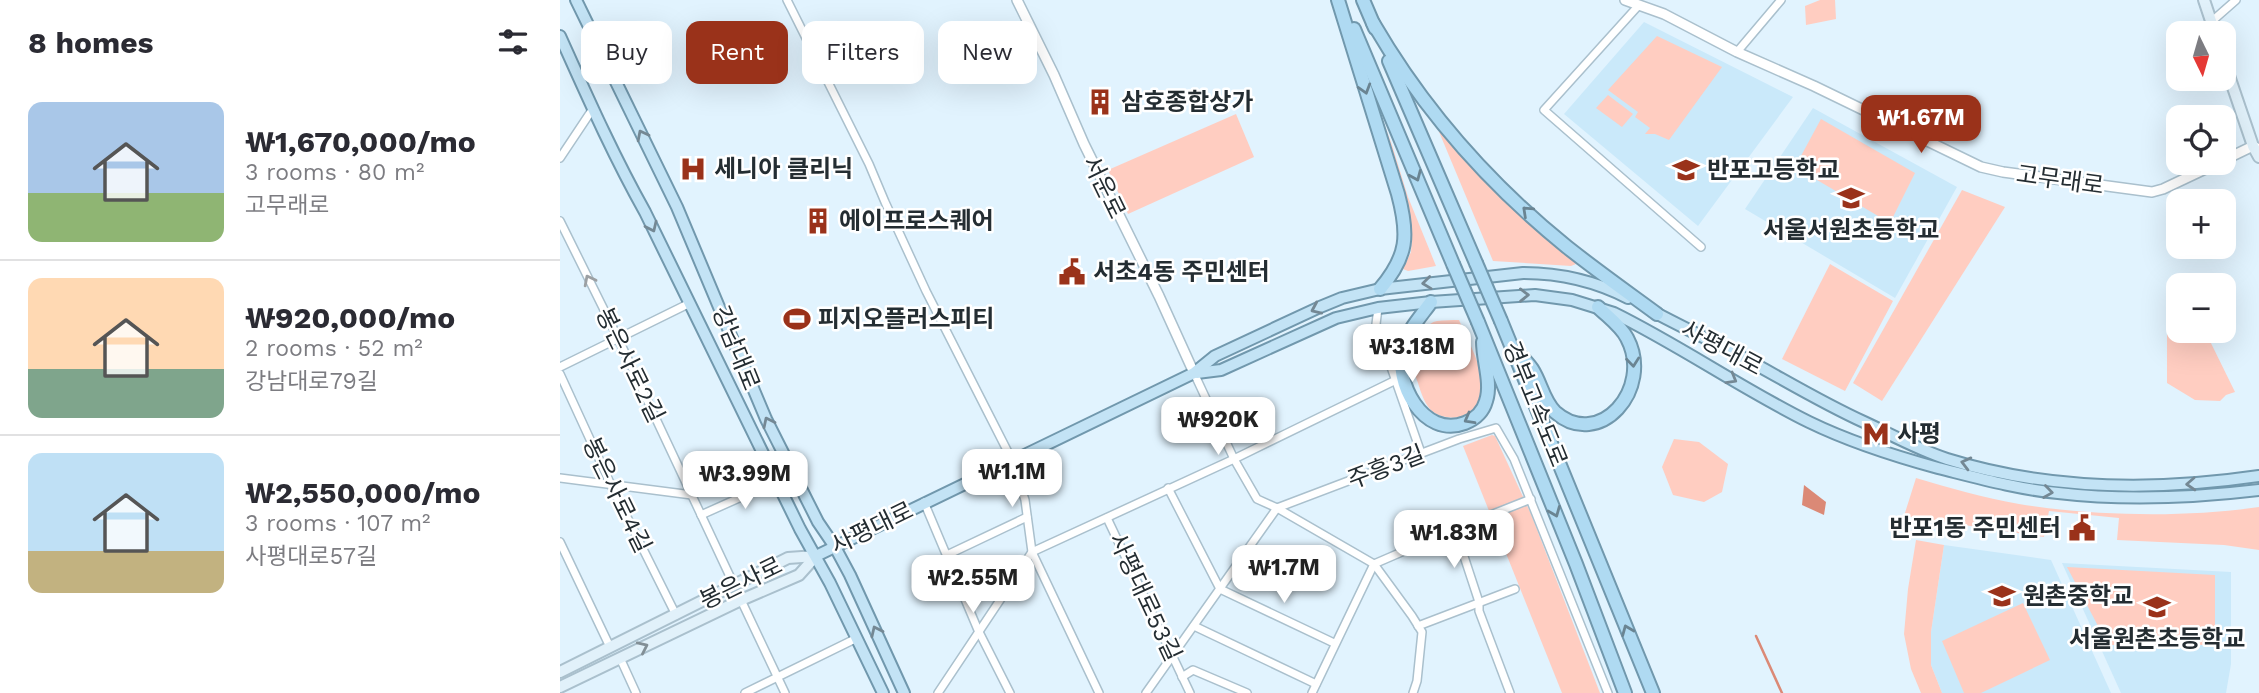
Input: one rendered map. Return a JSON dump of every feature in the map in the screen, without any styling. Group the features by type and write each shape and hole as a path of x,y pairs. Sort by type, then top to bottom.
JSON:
{"highway":[{"name":"경부고속도로","path":"1340,0 1481,329 1625,693"},
{"path":"1340,0 1405,224 1405,241 1401,256 1380,289"},
{"name":"경부고속도로","path":"1363,0 1501,321 1653,693"},
{"path":"1373,23 1407,79 1466,153 1531,216 1657,314"},
{"path":"1431,302 1410,331 1402,349 1401,359 1412,398 1419,411 1430,421 1444,426 1459,425 1474,418 1481,411 1488,389 1481,329"},
{"path":"1511,345 1532,369 1543,394 1555,411 1580,422 1605,419 1621,406 1630,393 1634,380 1634,363 1627,338 1598,307"}],"main road":[{"name":"강남대로","path":"576,0 677,207 766,419 818,522 835,547 904,693"},
{"path":"2204,0 2211,21"},
{"name":"강남대로","path":"560,36 592,110 883,693"},
{"path":"2235,91 2259,157"},
{"name":"사평대로","path":"816,556 1194,373 1215,356 1320,307 1342,298 1380,289 1503,274 1546,273 1599,284 1826,404 1947,458 2021,475 2100,484 2158,486 2212,483 2259,476"},
{"name":"사평대로","path":"1194,373 1221,370 1336,318 1378,308 1535,295 1598,307 1633,323 1793,414 1828,431 1909,461 2000,484 2070,494 2179,498 2259,490"},
{"name":"봉은사로","path":"560,672 788,558 816,556"},
{"name":"봉은사로","path":"560,687 799,575 816,556"}],"street":[{"path":"787,0 869,164 926,291 1012,460 1025,500 1032,552 1099,693"},
{"name":"서운로","path":"1017,0 1194,373"},
{"name":"고무래로","path":"1625,0 1664,14 1737,52 1814,86 1962,159 1992,170 2152,191 2163,189 2193,175"},
{"path":"1737,52 1781,0"},
{"path":"2219,21 2236,0"},
{"path":"1639,5 1544,110 1701,247"},
{"path":"560,158 592,110"},
{"path":"2236,155 2256,147"},
{"name":"봉은사로2길","path":"560,221 734,585"},
{"path":"560,367 688,304"},
{"path":"1378,308 1376,324 1421,453"},
{"path":"1194,373 1234,458 1257,499 1374,564 1418,626 1422,632 1417,681 1413,693"},
{"name":"봉은사로4길","path":"560,374 611,485 676,615"},
{"path":"938,693 1032,552 1396,380"},
{"name":"주흥3길","path":"1277,508 1459,439 1496,428 1514,459 1531,499"},
{"path":"560,478 692,495"},
{"path":"701,515 776,481"},
{"path":"1168,488 1220,589 1335,643"},
{"path":"1312,693 1374,564 1531,499 1608,693"},
{"path":"924,502 978,630 1010,693"},
{"path":"1146,693 1277,508"},
{"path":"947,555 1027,517"},
{"name":"사평대로53길","path":"1107,518 1190,693"},
{"path":"1455,529 1479,602 1479,611 1510,693"},
{"path":"560,542 562,554 610,647"},
{"path":"1418,626 1515,589"},
{"path":"741,600 785,693"},
{"path":"1194,626 1316,684"},
{"path":"745,693 857,638"},
{"path":"620,658 636,693"},
{"name":"사평대로53길","path":"1182,677 1193,670 1247,693"}],"shaded area":[{"path":"1820,0 1835,0 1836,19 1806,25 1805,6"},
{"name":"반포고등학교","path":"1644,22 1793,97 1698,226 1564,114"},
{"path":"1657,36 1722,67 1669,140 1655,134 1645,134 1650,128 1635,117 1638,112 1608,90"},
{"path":"1608,95 1633,114 1622,127 1596,108"},
{"name":"서울서원초등학교","path":"1813,108 1957,187 1895,298 1745,209"},
{"path":"1379,110 1408,197 1436,266 1408,271 1403,269 1411,252 1412,237 1375,111"},
{"path":"1236,114 1254,157 1128,214 1108,170"},
{"path":"1432,115 1576,264 1571,266 1493,261"},
{"path":"1821,119 1915,173 1890,223 1795,167"},
{"path":"1962,190 2005,207 1882,401 1853,383"},
{"path":"1830,264 1893,301 1845,391 1782,359"},
{"path":"1459,320 1476,357 1483,385 1482,398 1476,409 1464,416 1440,416 1433,412 1420,391 1413,369 1412,347 1418,335 1432,323"},
{"path":"2167,343 2211,343 2235,392 2220,401 2195,400 2167,383"},
{"path":"1495,436 1531,514 1600,693 1562,693 1463,446"},
{"path":"1674,439 1699,442 1728,464 1722,492 1704,502 1673,495 1662,467"},
{"path":"1916,478 2006,502 2077,511 2170,514 2259,507 2259,550 2224,545 2117,540 2119,518 2049,511 2044,537 1904,516"},
{"path":"1804,485 1826,502 1824,515 1802,505"},
{"path":"1916,540 1944,545 1931,632 1931,665 1942,693 1921,693 1911,669 1904,634"},
{"name":"원촌중학교","path":"1944,545 2051,560 2111,693 1942,693 1931,665 1931,632"},
{"name":"서울원촌초등학교","path":"2062,563 2231,572 2231,664 2226,693 2121,693"},
{"path":"2067,567 2215,575 2215,640 2210,645 2108,645"},
{"path":"2023,603 2050,660 1981,693 1964,693 1942,641"}],"waterway":[{"path":"1756,636 1782,693"}],"place":[{"name":"삼호종합상가","path":"1100,102"},
{"name":"세니아 클리닉","path":"693,169"},
{"name":"반포고등학교","path":"1686,170"},
{"name":"서울서원초등학교","path":"1851,198"},
{"name":"에이프로스퀘어","path":"818,221"},
{"name":"서초4동 주민센터","path":"1072,272"},
{"name":"피지오플러스피티","path":"797,319"},
{"name":"사평","path":"1876,434"},
{"name":"반포1동 주민센터","path":"2082,528"},
{"name":"원촌중학교","path":"2002,596"},
{"name":"서울원촌초등학교","path":"2157,607"}]}
